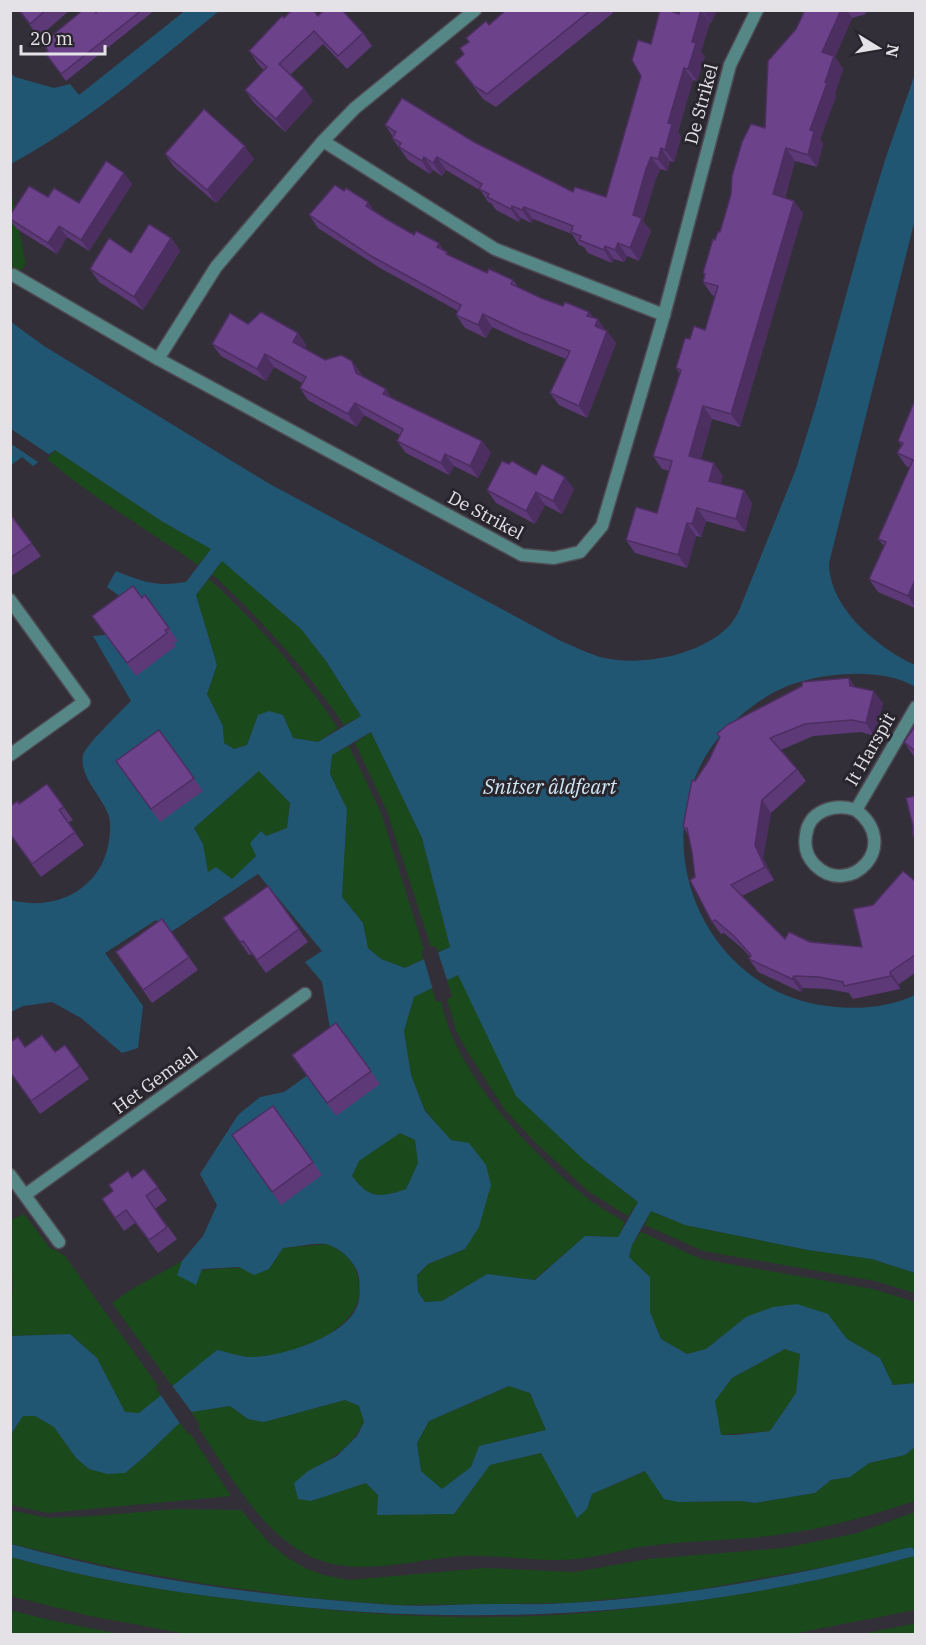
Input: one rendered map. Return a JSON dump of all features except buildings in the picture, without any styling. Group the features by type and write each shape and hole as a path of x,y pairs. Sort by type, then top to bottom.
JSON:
{"street":[{"path":"158,358 216,267 323,141 355,108 475,10"},
{"name":"De Strikel","path":"13,275 158,358 522,555 554,558 580,552 602,526 664,315 729,65 757,10"},
{"path":"323,141 495,249 664,315"},
{"path":"10,600 84,702 10,755"},
{"name":"It Harspit","path":"856,810 914,709"},
{"name":"It Harspit","path":"845,806 856,810 872,827 874,836 874,848 866,864 856,872 843,876 823,872 813,864 805,844 810,823 818,814 833,807 845,806"},
{"name":"Het Gemaal","path":"25,1195 305,994"},
{"path":"10,1175 59,1242"}],"green space":[{"path":"10,186 26,264 11,282 10,282"},
{"path":"55,450 163,522 211,549 198,565 65,474 47,459"},
{"path":"222,560 301,629 326,661 361,716 344,725 282,646 212,574"},
{"path":"209,579 278,650 338,728 318,742 293,738 283,716 258,715 247,745 234,749 224,743 223,726 207,694 217,665 196,595"},
{"path":"371,732 422,838 450,947 438,952 436,946 431,947 387,811 355,743"},
{"path":"349,746 381,813 424,950 421,951 423,959 405,968 381,959 368,948 363,923 342,897 347,809 330,774 332,755"},
{"path":"259,771 290,803 287,828 266,836 261,831 256,856 232,879 208,873 203,844 194,828"},
{"path":"458,975 585,1161 638,1202 628,1216 588,1191 536,1143 505,1110 457,1033 447,999 452,997 447,980"},
{"path":"432,987 436,1002 441,1001 450,1032 464,1059 508,1123 583,1195 625,1222 618,1237 585,1236 534,1280 487,1274 442,1301 425,1302 418,1292 417,1276 428,1264 466,1249 451,1141 425,1110 411,1075 404,1031 414,997"},
{"path":"400,1133 415,1140 418,1163 406,1189 382,1195 370,1193 352,1176 358,1161"},
{"path":"651,1211 685,1225 808,1250 872,1259 915,1273 915,1293 875,1281 703,1251 645,1225"},
{"path":"24,1214 50,1248 65,1256 158,1386 156,1388 161,1396 139,1413 125,1413 97,1358 70,1334 11,1336 10,1292 13,1290 10,1271 11,1220"},
{"path":"641,1232 701,1259 873,1289 915,1302 915,1383 893,1385 880,1358 847,1339 828,1314 746,1317 706,1349 687,1354 661,1339 650,1312 650,1277 629,1257 632,1245"},
{"path":"328,1244 350,1260 356,1270 359,1286 357,1302 349,1317 336,1329 301,1347 265,1356 245,1357 217,1350 173,1387 112,1303 182,1261 177,1275 223,1268 269,1269 283,1248"},
{"path":"785,1349 800,1354 796,1393 770,1431 721,1435 714,1401 732,1378"},
{"path":"510,1386 530,1393 546,1430 479,1446 471,1467 442,1489 421,1472 417,1443 429,1421"},
{"path":"345,1400 359,1406 364,1422 347,1446 326,1462 308,1471 311,1501 366,1483 378,1495 377,1515 454,1514 490,1465 541,1453 587,1509 592,1494 646,1471 678,1502 741,1501 755,1503 815,1493 831,1480 850,1477 869,1463 905,1455 915,1447 915,1501 850,1520 800,1531 749,1538 647,1546 585,1558 548,1560 462,1556 383,1566 343,1566 324,1562 306,1554 289,1543 258,1514 232,1480 191,1412 230,1406 248,1419 264,1422"},
{"path":"23,1416 35,1416 55,1427 76,1458 125,1473 180,1422 188,1434 190,1433 231,1496 48,1513 11,1505 11,1434"},
{"path":"176,1509 241,1510 270,1544 288,1558 323,1575 349,1580 485,1568 575,1572 648,1559 783,1548 854,1534 915,1512 916,1550 911,1547 857,1561 680,1593 568,1603 397,1605 308,1598 206,1584 121,1569 11,1544 10,1510 48,1518"},
{"path":"915,1551 915,1610 792,1634 187,1634 90,1616 11,1596 10,1557 124,1583 281,1605 364,1613 447,1617 571,1614 696,1601 759,1591 833,1577 914,1556"},
{"path":"10,1610 45,1619 120,1634 11,1634"},
{"path":"915,1623 915,1634 861,1634 913,1624"}],"water":[{"path":"186,10 219,11 93,112 11,164 11,73 15,77 54,88 70,84 79,95"},
{"name":"Snitser âldfeart","path":"915,74 915,219 829,563 831,580 846,611 886,648 915,665 914,686 888,677 844,674 794,684 762,699 740,716 707,754 688,797 683,843 691,888 710,930 740,966 779,992 827,1006 849,1008 894,1003 915,995 915,1273 872,1259 808,1250 685,1225 651,1211 632,1245 629,1257 650,1277 650,1312 661,1339 687,1354 706,1349 746,1317 773,1307 797,1304 828,1314 847,1339 880,1358 893,1385 915,1383 915,1447 905,1455 869,1463 850,1477 831,1480 815,1493 755,1503 741,1501 678,1502 664,1499 645,1471 592,1494 587,1509 577,1518 541,1453 490,1465 454,1514 377,1515 378,1495 366,1483 311,1501 298,1499 294,1483 308,1471 337,1456 357,1436 364,1422 359,1406 345,1400 264,1422 248,1419 230,1406 191,1412 125,1473 107,1474 89,1469 76,1458 54,1427 35,1416 23,1416 11,1434 11,1336 70,1334 97,1358 125,1412 139,1413 217,1350 248,1357 260,1356 290,1350 320,1339 345,1323 353,1314 360,1292 358,1273 352,1262 339,1250 325,1244 283,1248 269,1269 254,1275 239,1267 202,1269 196,1285 177,1275 182,1261 203,1236 217,1205 200,1174 238,1115 260,1097 284,1092 322,1065 333,1046 322,982 305,962 322,951 258,874 168,934 156,920 105,953 143,1006 138,1048 122,1053 81,1018 52,1002 23,1006 11,1012 11,900 31,903 50,902 67,897 82,888 94,876 103,861 109,843 108,814 85,773 83,764 85,750 131,701 93,636 116,634 132,605 107,587 116,571 150,582 166,584 186,582 211,549 163,522 55,450 33,466 22,457 11,465 11,322 44,346 268,483 561,641 600,657 615,660 650,660 667,657 700,646 715,638 729,626 738,613 796,469 885,160","holes":["222,561 301,629 326,661 361,716 318,742 293,738 283,715 269,711 258,715 247,745 234,749 224,743 223,726 207,694 217,665 196,595","371,732 422,838 450,947 405,968 381,959 368,948 363,923 342,897 347,809 330,774 332,755","259,771 290,803 287,828 266,836 261,831 250,843 256,856 232,879 216,867 208,872 203,844 194,828","458,975 516,1096 585,1161 638,1202 618,1237 585,1236 535,1280 487,1274 442,1301 425,1302 418,1292 417,1275 428,1264 465,1249 479,1227 491,1185 486,1165 469,1143 451,1140 425,1111 411,1075 404,1031 414,997","400,1133 415,1140 418,1163 406,1189 382,1195 370,1193 352,1176 359,1161","785,1349 800,1354 796,1393 770,1431 721,1435 715,1401 732,1378","509,1386 530,1393 546,1430 479,1446 471,1467 442,1489 421,1471 417,1443 429,1421"]},
{"path":"11,1544 105,1567 201,1585 346,1602 418,1606 559,1604 655,1596 827,1567 911,1547 916,1551 915,1556 833,1577 749,1593 604,1610 459,1615 314,1608 153,1588 11,1557"}],"pier":[{"path":"11,429 50,455 41,464 11,444"},
{"path":"437,949 448,983 433,990 423,956"},
{"path":"171,1384 193,1414 181,1425 160,1394"}]}
